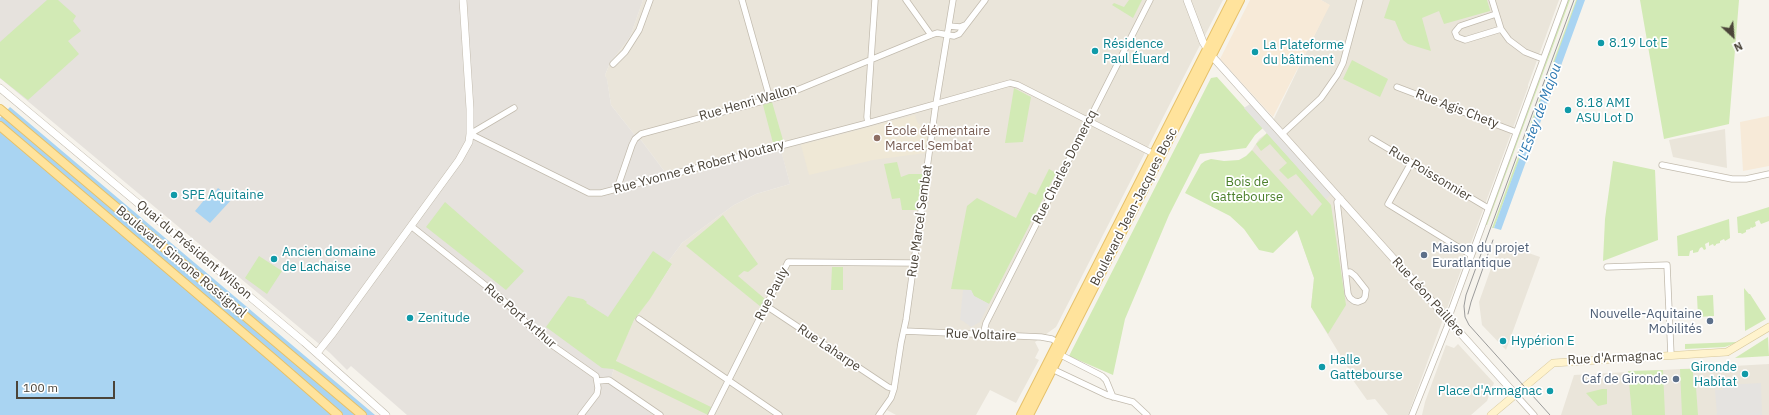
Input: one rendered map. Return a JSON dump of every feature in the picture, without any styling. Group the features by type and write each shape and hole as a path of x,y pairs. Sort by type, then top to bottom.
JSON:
{"main road":[{"name":"Boulevard Jean-Jacques Bosc","path":"1021,415 1061,344 1148,180 1232,0"},
{"name":"Boulevard Jean-Jacques Bosc","path":"1061,344 1154,154 1209,52 1240,0"},
{"name":"Boulevard Simone Rossignol","path":"2,110 362,415"},
{"name":"Boulevard Simone Rossignol","path":"0,126 338,415"},
{"name":"Rue d'Armagnac","path":"1491,415 1553,363 1727,352 1769,327"},
{"name":"Boulevard Jean-Jacques Bosc","path":"1028,415 1052,369 1056,352"}],"street":[{"path":"317,353 334,333 459,160 469,142 470,134 463,0"},
{"path":"613,64 625,52 639,30 650,0"},
{"path":"742,0 770,99"},
{"path":"868,123 870,59 875,0"},
{"path":"906,0 931,35 937,33 954,36 959,34 985,0"},
{"name":"Rue Marcel Sembat","path":"879,415 891,398 894,389 953,0"},
{"name":"Rue Charles Domercq","path":"983,335 986,323 1150,0"},
{"name":"Rue Léon Paillère","path":"1187,0 1209,52 1515,394"},
{"path":"1282,134 1321,98 1337,76 1343,63 1360,0"},
{"path":"1492,0 1501,29 1516,46 1543,59"},
{"path":"1412,415 1423,384 1430,372 1488,208 1565,0"},
{"path":"1496,14 1460,26 1456,32 1457,37 1465,40 1501,29"},
{"path":"949,26 960,27 965,25"},
{"name":"Rue Henri Wallon","path":"620,188 619,183 632,145 635,139 641,134 785,94 931,35"},
{"name":"Rue Yvonne et Robert Noutary","path":"470,134 589,193 601,193 868,123 1010,83 1018,85 1154,154"},
{"name":"Rue Agis Chety","path":"1397,87 1516,132"},
{"name":"Quai du Président Wilson","path":"0,88 317,353 386,415"},
{"path":"470,134 514,108"},
{"name":"Rue Poissonnier","path":"1372,140 1488,208"},
{"path":"1148,180 1155,160 1154,154 1164,148"},
{"path":"1411,163 1388,204 1471,255"},
{"path":"1662,166 1732,179 1746,179 1769,174"},
{"path":"1341,199 1338,202 1346,272 1350,298 1358,302 1363,300 1366,290 1355,276 1350,272 1346,272"},
{"name":"Rue Port Arthur","path":"411,226 500,297 542,338 590,371 596,376 598,381"},
{"name":"Rue Pauly","path":"711,415 786,265 791,262 913,263"},
{"path":"1607,267 1667,265 1671,355"},
{"name":"Rue Laharpe","path":"765,305 888,387 894,389"},
{"path":"639,319 779,415"},
{"name":"Rue Voltaire","path":"904,331 1041,337 1061,344"},
{"path":"1056,352 1102,376 1106,380 1113,397"},
{"path":"1052,369 1113,397 1133,402 1147,415"},
{"path":"581,415 597,394 598,381 609,380 660,415"},
{"path":"1515,394 1534,415"}],"shaded area":[{"path":"0,0 643,0 630,37 610,63 605,75 611,105 634,134 641,140 671,180 781,150 790,184 756,194 734,205 682,243 668,262 672,264 634,320 619,352 612,375 611,385 654,415 407,415 351,366 347,370 330,353 0,78"},
{"path":"643,0 1223,0 1056,327 1035,342 1039,350 1035,358 1039,360 1016,403 990,390 976,415 896,415 885,409 881,415 654,415 611,385 612,375 619,352 634,320 672,264 668,262 682,243 734,205 756,194 790,184 781,151 671,180 641,140 634,134 611,105 605,75 610,63 630,37"},
{"name":"La Plateforme du bâtiment","path":"1250,0 1321,0 1330,5 1273,117 1220,59"},
{"path":"1321,0 1559,0 1408,415 1388,415 1375,399 1367,400 1350,376 1348,368 1311,307 1314,278 1297,229 1252,150 1259,139 1267,133 1329,5"},
{"path":"1250,104 1331,194 1326,199 1244,108"},
{"name":"École élémentaire Marcel Sembat","path":"915,115 917,122 921,126 929,127 925,153 873,160 809,175 801,145"},
{"path":"1769,116 1769,166 1743,171 1740,122"},
{"path":"1725,129 1727,168 1673,157 1669,140"},
{"path":"1500,243 1540,257 1506,350 1482,325 1479,302"},
{"path":"963,290 971,290 974,296 989,304 980,322 971,327 960,320"},
{"path":"1458,344 1494,383 1487,401 1471,415 1422,415 1425,402 1446,345 1454,348"},
{"path":"1769,364 1769,415 1561,415 1574,375"},
{"path":"1761,383 1762,415 1717,415 1715,390 1723,390 1723,385"}],"green space":[{"path":"47,0 58,0 76,16 73,21 81,31 68,41 79,54 28,100 0,78 0,42"},
{"path":"1129,0 1142,0 1133,18 1112,5 1114,3 1124,7"},
{"path":"1390,0 1487,0 1490,11 1444,24 1439,11 1422,18 1431,51 1408,44 1403,40 1395,21 1384,18"},
{"path":"1568,0 1570,0 1487,225 1485,225"},
{"path":"1576,0 1578,0 1494,228 1492,228"},
{"path":"1640,0 1739,0 1729,124 1664,139"},
{"path":"1352,60 1388,79 1380,97 1343,79"},
{"path":"1217,77 1263,128 1255,135 1246,148 1200,154 1169,215 1125,319 1113,375 1069,356 1211,78"},
{"path":"1014,88 1031,97 1023,142 1005,143"},
{"path":"772,102 783,140 773,143 763,105"},
{"name":"Bois de Gattebourse","path":"1267,133 1331,205 1346,305 1328,334 1311,307 1314,278 1297,230 1273,253 1259,250 1244,229 1230,216 1185,193 1201,164 1205,161 1211,159 1224,161 1239,160 1252,150 1312,216 1322,204 1296,174 1288,179 1279,170 1287,163 1270,144 1261,151 1256,144"},
{"path":"1613,161 1655,170 1658,240 1603,261 1605,219"},
{"path":"897,162 901,177 909,174 923,174 917,210 902,210 900,198 892,199 884,164"},
{"path":"1049,169 1056,173 989,304 974,296 971,290 951,289 967,206 977,198 1016,218 1029,192 1036,195"},
{"path":"445,202 524,271 506,290 426,227"},
{"path":"1769,207 1769,221 1761,224 1759,220 1755,222 1756,226 1751,227 1742,234 1738,233 1737,217"},
{"path":"723,215 758,264 748,272 744,271 738,276 765,299 761,307 686,246"},
{"path":"1729,219 1730,238 1725,241 1724,239 1720,241 1720,243 1714,246 1713,244 1709,246 1709,242 1705,244 1706,249 1704,250 1702,247 1698,252 1693,253 1693,250 1690,251 1689,256 1678,256 1677,236"},
{"path":"653,251 672,264 650,299 634,320 616,361 711,407 708,415 613,369 602,368 546,327 568,296 583,299 587,302 586,303 608,317"},
{"path":"259,256 282,271 267,294 245,278"},
{"path":"832,267 843,267 843,290 831,290"},
{"path":"1744,288 1750,294 1766,319 1745,331"},
{"path":"1713,295 1714,316 1698,317 1697,296"},
{"path":"1768,337 1769,356 1735,358"},
{"path":"1738,342 1725,347 1685,349 1685,344"},
{"path":"1680,369 1693,369 1693,387 1696,387 1698,415 1682,415"},
{"path":"1663,370 1665,415 1632,415 1628,371"},
{"path":"1607,389 1607,404 1598,406 1586,393"}],"water":[{"name":"L'Estey de Majou","path":"1577,0 1585,0 1501,230 1494,228"},
{"path":"10,107 375,415 0,415 0,118"},
{"path":"218,188 232,199 210,223 195,211 205,199 207,201"}],"tram line":[{"path":"1550,415 1469,325 1465,317 1464,306 1466,295 1574,0"},
{"path":"1468,314 1493,240"}],"place":[{"name":"8.19 Lot E","path":"1601,43"},
{"name":"Résidence Paul Éluard","path":"1095,51"},
{"name":"La Plateforme du bâtiment","path":"1255,52"},
{"name":"8.18 AMI ASU Lot D","path":"1568,110"},
{"name":"École élémentaire Marcel Sembat","path":"877,138"},
{"name":"SPE Aquitaine","path":"174,195"},
{"name":"Maison du projet Euratlantique","path":"1424,255"},
{"name":"Ancien domaine de Lachaise","path":"274,259"},
{"name":"Zenitude","path":"410,318"},
{"name":"Nouvelle-Aquitaine Mobilités","path":"1710,321"},
{"name":"Hypérion E","path":"1503,341"},
{"name":"Halle Gattebourse","path":"1322,367"},
{"name":"Gironde Habitat","path":"1745,374"},
{"name":"Caf de Gironde","path":"1676,379"},
{"name":"Place d'Armagnac","path":"1550,391"}]}
